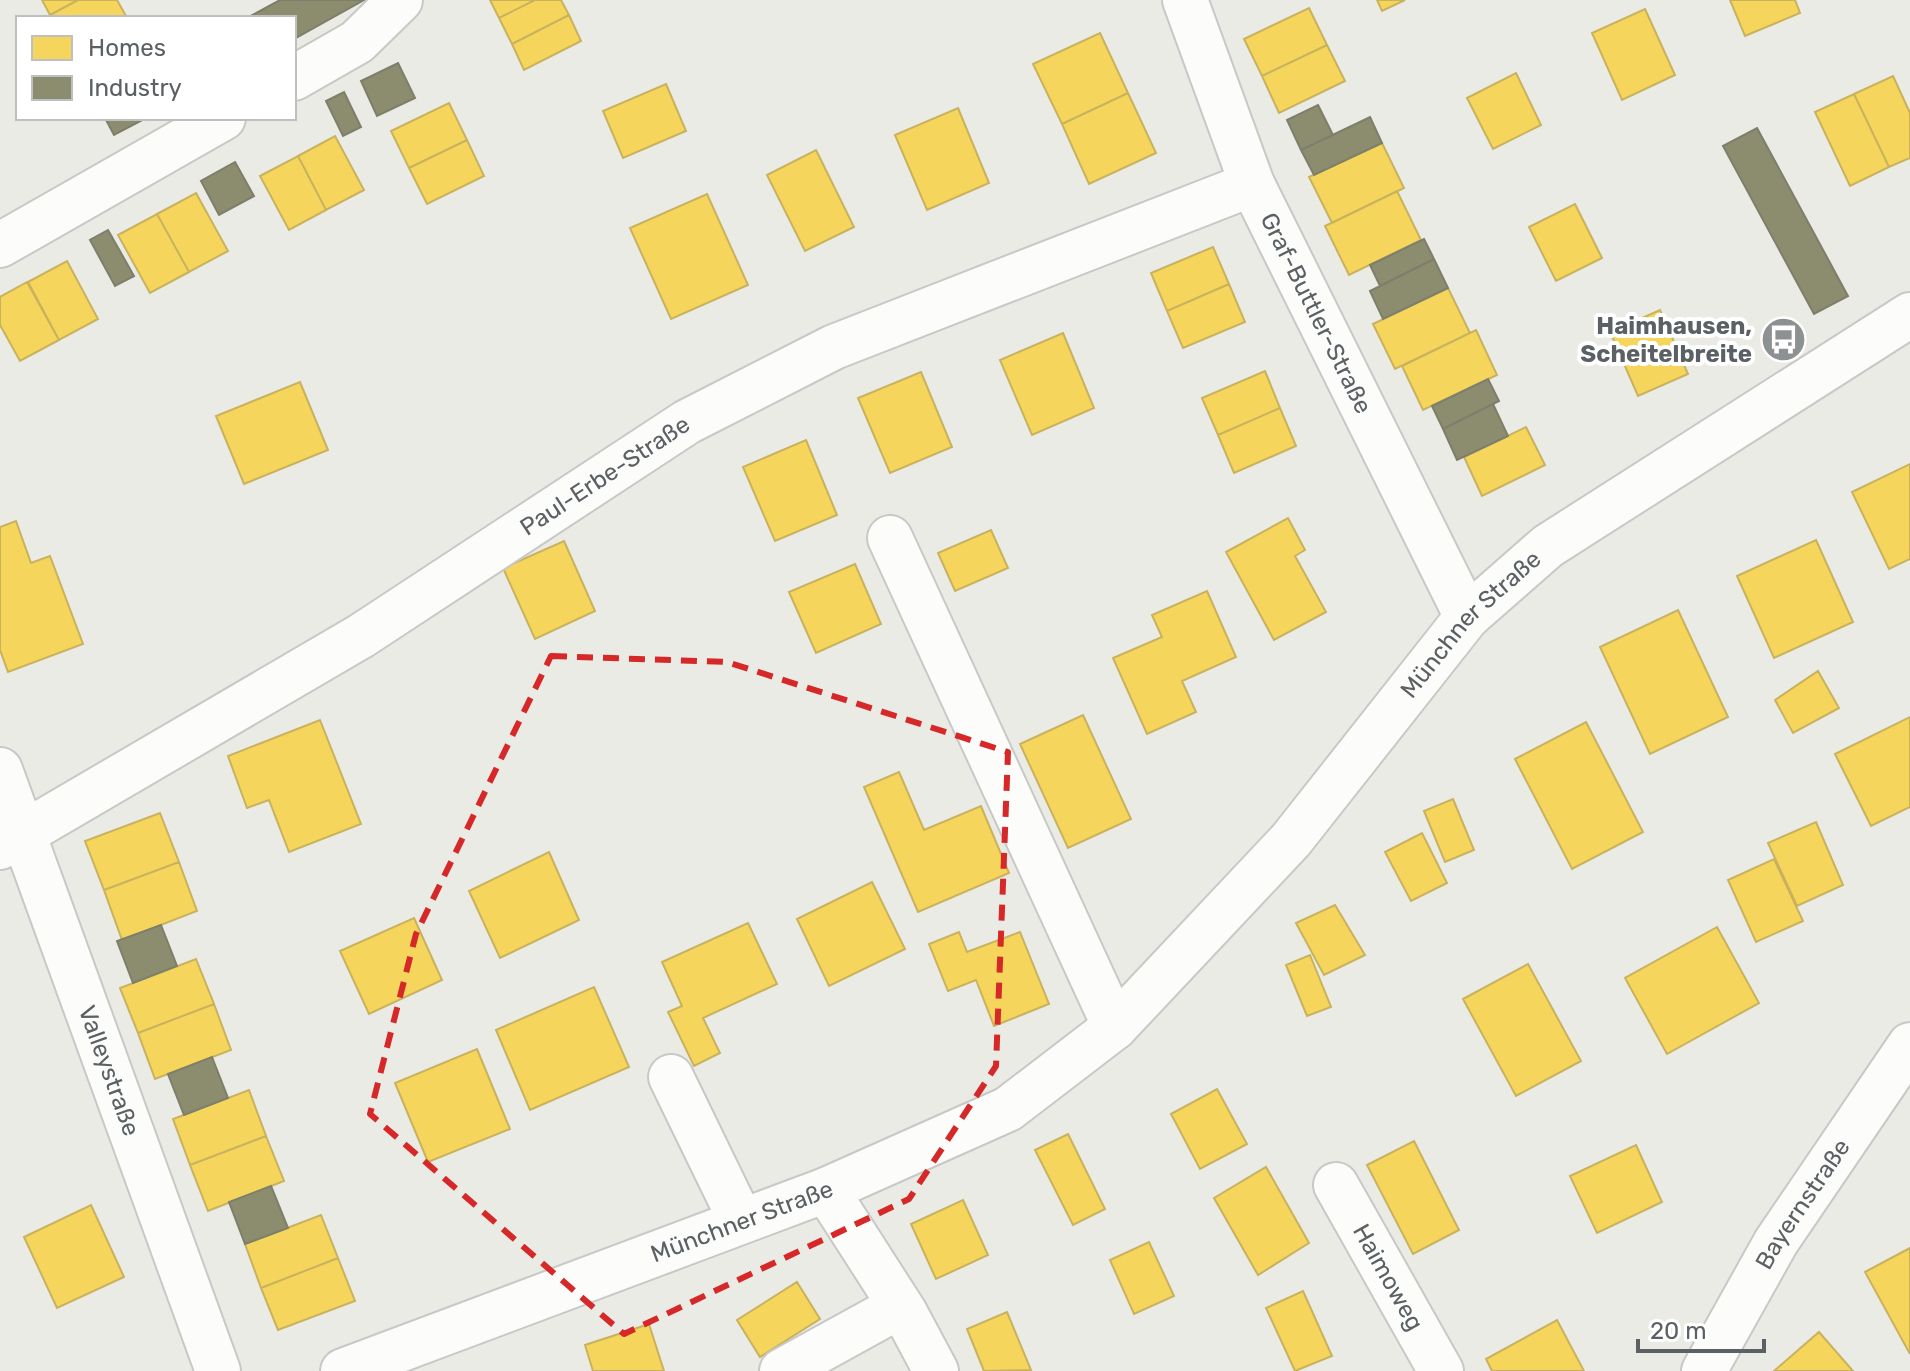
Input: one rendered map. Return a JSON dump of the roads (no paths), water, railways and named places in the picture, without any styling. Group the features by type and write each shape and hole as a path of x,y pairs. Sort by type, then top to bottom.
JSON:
{"street":[{"path":"296,77 357,42 400,0"},
{"name":"Graf-Buttler-Straße","path":"1189,1 1252,184 1467,617"},
{"path":"0,245 219,120"},
{"name":"Paul-Erbe-Straße","path":"12,841 361,636 687,422 834,347 1252,184"},
{"name":"Münchner Straße","path":"343,1371 826,1190 1008,1109 1115,1027 1291,840 1467,617 1548,546 1910,315"},
{"path":"890,538 1115,1027"},
{"name":"Valleystraße","path":"0,770 12,841 218,1371"},
{"name":"Bayernstraße","path":"1704,1371 1776,1242 1910,1045"},
{"path":"671,1077 741,1221"},
{"name":"Haimoweg","path":"1336,1185 1441,1371"},
{"path":"826,1190 900,1306 936,1371"},
{"path":"782,1371 900,1306"}],"place":[{"name":"Haimhausen, Scheitelbreite","path":"1783,340"}]}
